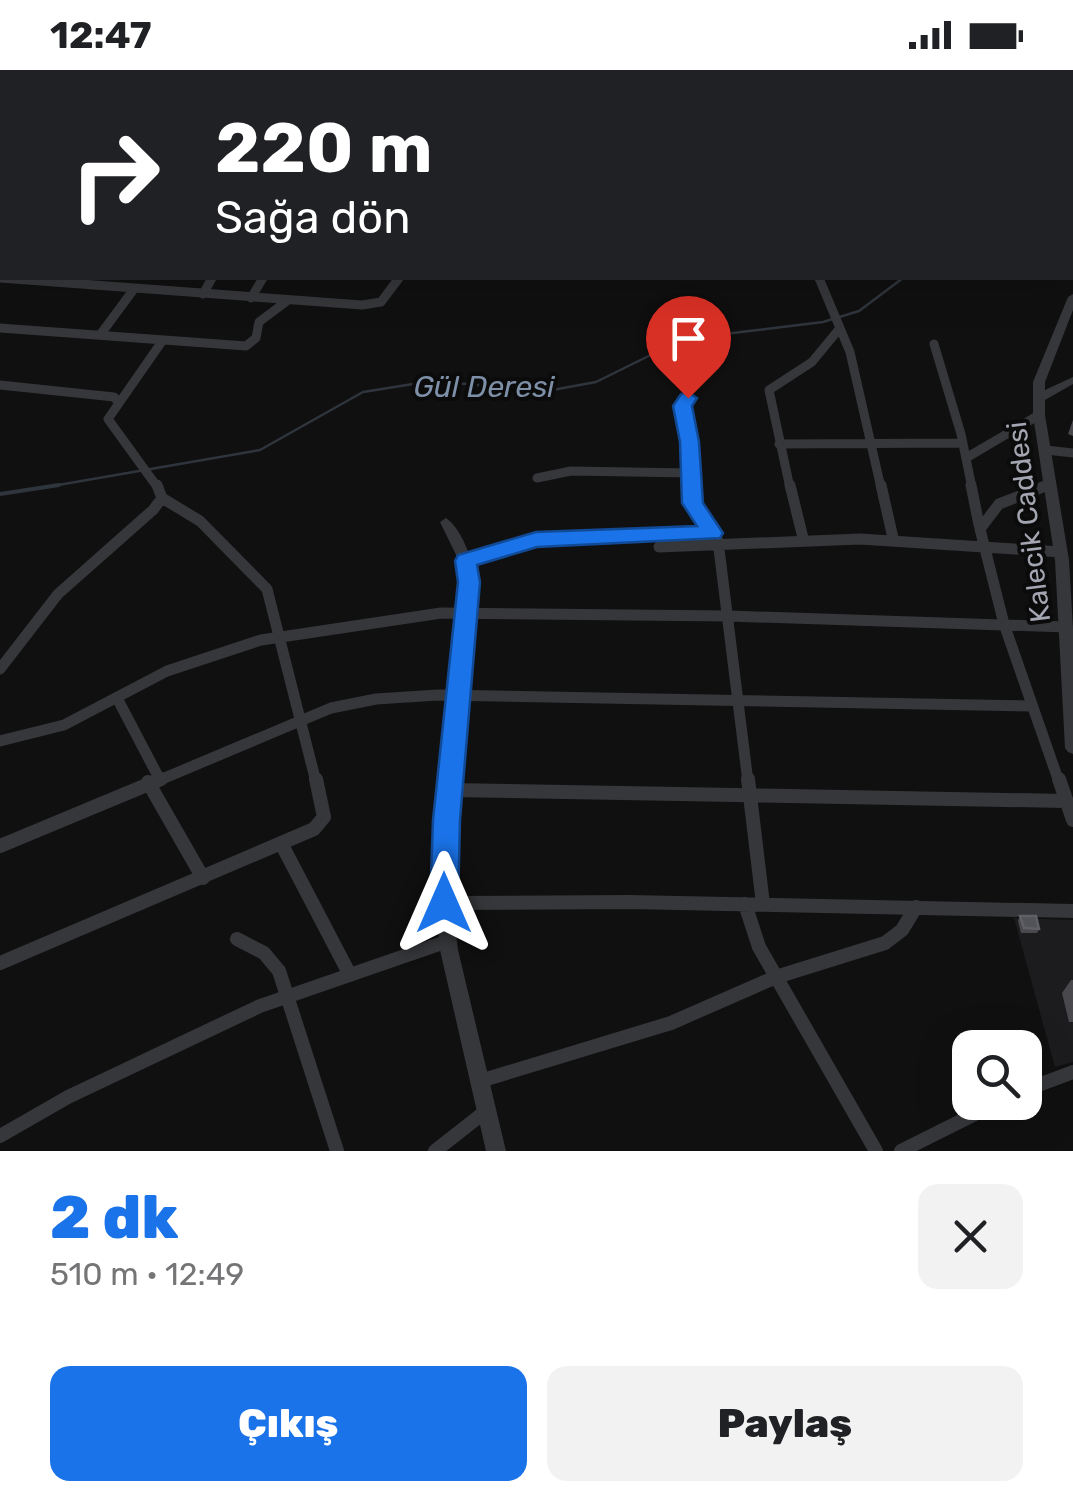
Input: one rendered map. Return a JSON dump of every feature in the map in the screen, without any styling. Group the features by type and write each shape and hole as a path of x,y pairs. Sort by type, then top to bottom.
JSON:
{"street":[{"path":"66,280 134,289 373,305 386,297 397,280"},
{"path":"203,294 211,280"},
{"path":"251,298 262,280"},
{"path":"820,280 840,328 893,538"},
{"path":"100,335 134,289"},
{"name":"Kalecik Caddesi","path":"1073,297 1041,373 1039,398 1050,486 1065,557 1073,748"},
{"path":"0,328 246,346 256,338 258,322 287,301"},
{"path":"803,538 769,390 812,362 840,328"},
{"path":"0,963 282,846 314,829 324,817 280,636 262,581 200,521 160,493 108,419 163,340"},
{"path":"934,344 966,458 981,543 1004,624 1073,820"},
{"path":"1039,398 1073,380"},
{"path":"0,385 96,392 114,397 119,403"},
{"path":"688,398 683,406 693,503 715,537 729,616 763,904"},
{"path":"966,458 1039,415"},
{"path":"779,444 962,443"},
{"path":"1046,450 1073,453"},
{"path":"538,478 571,471 690,473"},
{"path":"980,529 984,514 995,503 1050,486"},
{"path":"0,669 53,600 81,572 138,530 160,493"},
{"path":"446,522 466,561 466,612 449,790 444,903 448,941 496,1151"},
{"path":"659,547 715,537"},
{"path":"466,561 536,540 715,537 893,538 981,543 1065,557"},
{"path":"0,741 64,725 180,666 280,636 466,612 1067,627"},
{"path":"0,846 331,708 376,699 408,695 1032,706"},
{"path":"117,698 203,878"},
{"path":"449,790 1066,801"},
{"path":"282,846 350,975"},
{"path":"444,903 763,904 1073,912"},
{"path":"745,904 759,947 876,1151"},
{"path":"480,1081 671,1023 776,977 885,943 902,930 916,907"},
{"path":"237,940 264,953 280,971 337,1151"},
{"path":"0,1136 68,1096 153,1054 287,997 448,941"},
{"path":"1042,1084 1073,1072"},
{"path":"435,1151 486,1111"},
{"path":"902,1151 963,1120"}],"shaded area":[{"path":"1014,918 1073,920 1073,1062 1055,1067"}],"building":[{"path":"1020,916 1036,916 1039,929 1024,928"}],"waterway":[{"name":"Gül Deresi","path":"53,486 260,450 363,392 432,381 547,391 596,382 683,339 823,322 859,311 900,280"},
{"name":"Gül Deresi","path":"53,486 59,485"},
{"name":"Gül Deresi","path":"0,494 53,486"},
{"name":"Gül Deresi","path":"41,488 53,486"}],"route":[{"path":"444,903 446,820 469,582 466,561 536,540 712,533 693,503 690,442 683,406 688,398"}]}
